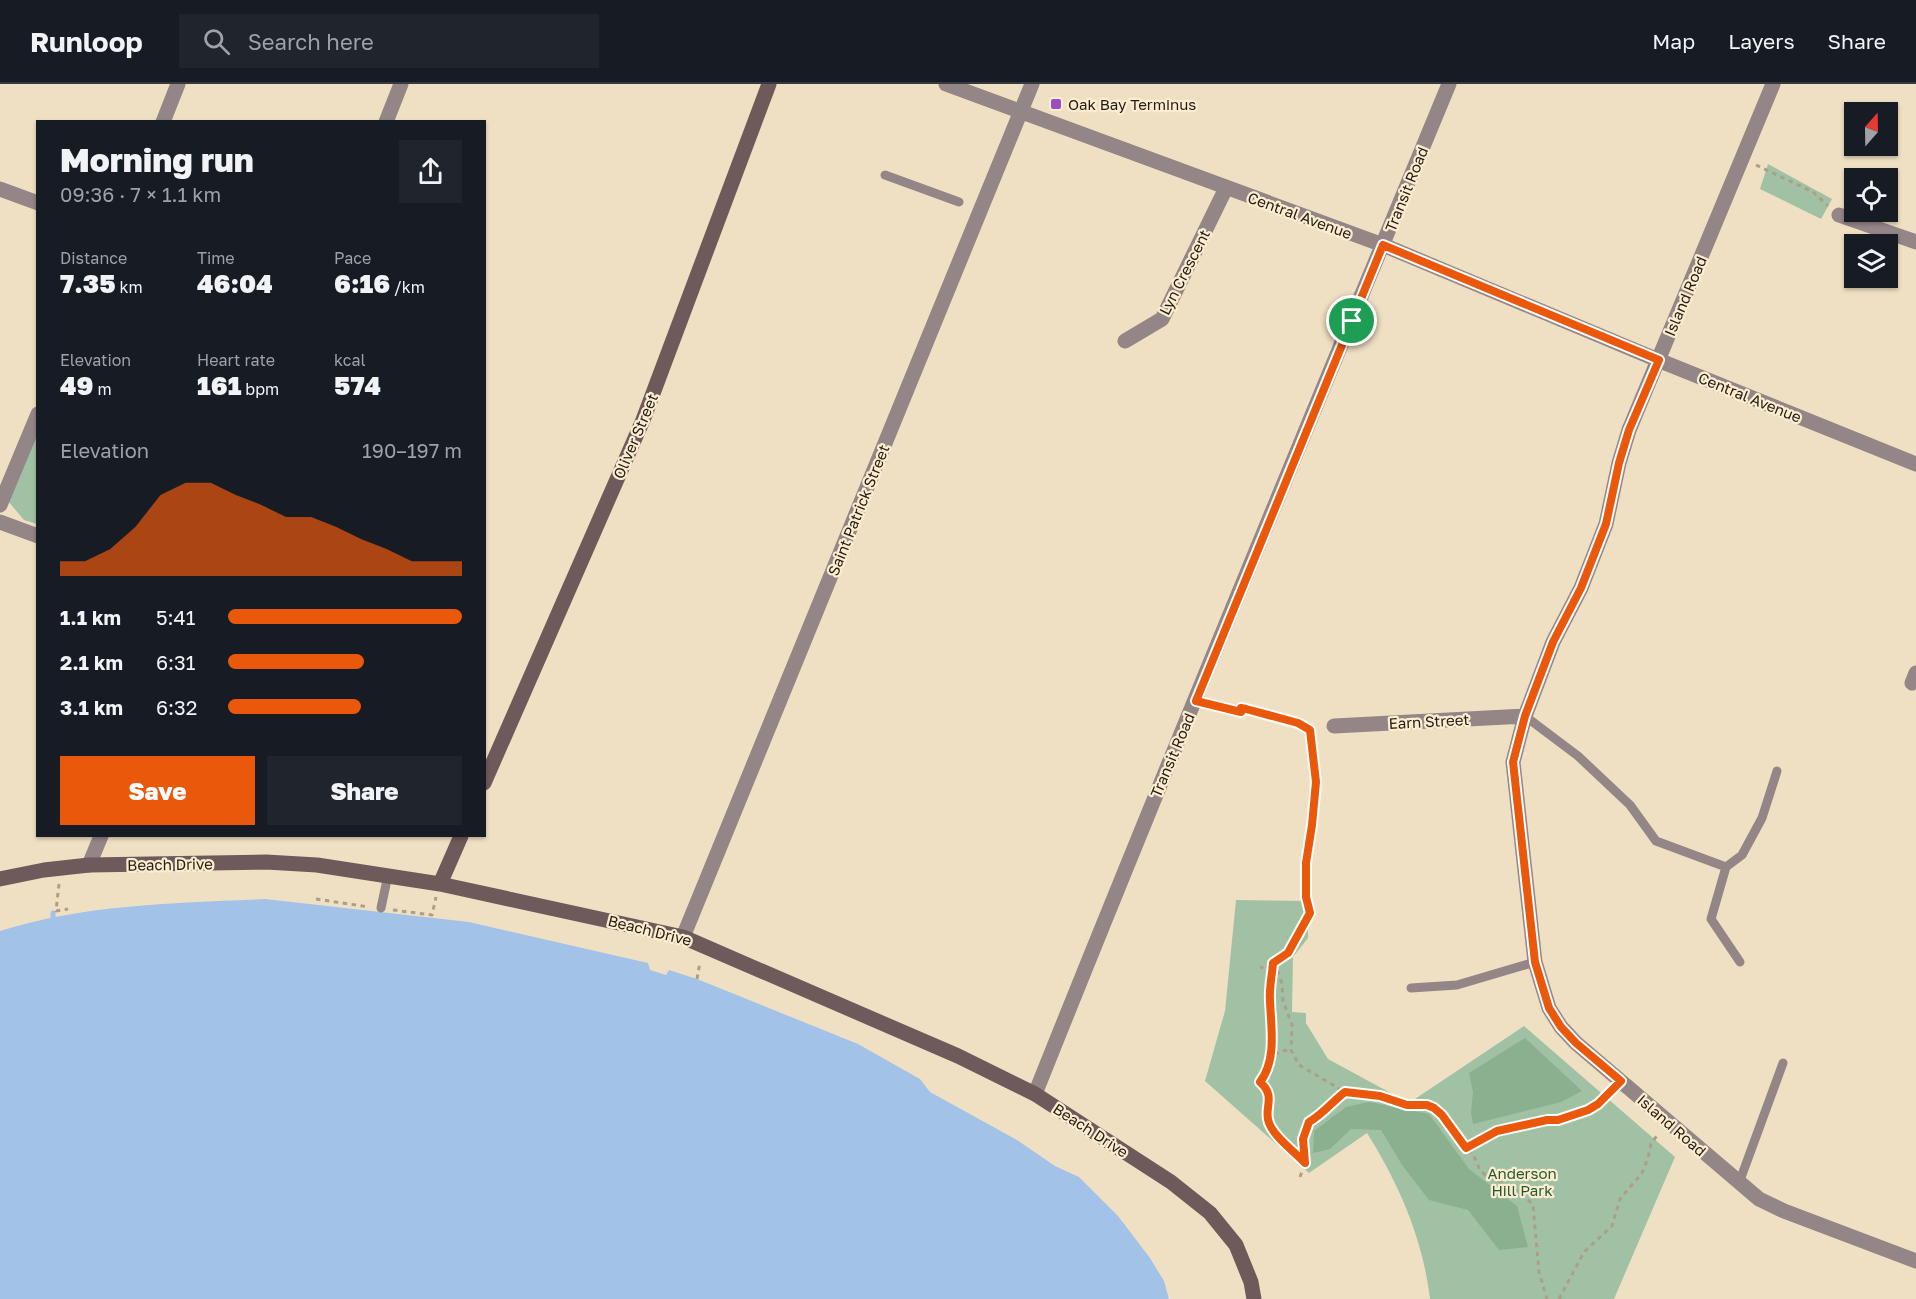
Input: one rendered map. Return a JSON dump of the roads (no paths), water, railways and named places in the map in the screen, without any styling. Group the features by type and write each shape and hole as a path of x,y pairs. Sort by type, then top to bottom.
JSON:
{"main road":[{"name":"Oliver Street","path":"486,778 643,420 769,84"},
{"path":"440,884 461,837"},
{"name":"Beach Drive","path":"0,879 44,870 89,865 266,862 317,865 440,884 683,937 958,1056 1035,1094 1171,1182 1210,1213 1236,1245 1251,1282 1254,1299"}],"street":[{"path":"164,120 178,84"},
{"path":"387,120 401,84"},
{"name":"Central Avenue","path":"946,84 1383,245 1916,464"},
{"name":"Saint Patrick Street","path":"683,937 1032,84"},
{"name":"Transit Road","path":"1035,1094 1144,820 1196,701 1449,84"},
{"name":"Island Road","path":"1773,84 1622,452 1606,524 1581,588 1553,642 1525,716 1513,762 1535,962 1549,1008 1561,1027 1576,1043 1739,1183 1771,1206 1916,1261"},
{"name":"Lyn Crescent","path":"1125,341 1162,319 1226,188"},
{"path":"0,189 36,202"},
{"path":"1834,210 1916,242"},
{"path":"0,505 36,419"},
{"path":"0,522 36,535"},
{"name":"Earn Street","path":"1334,726 1525,716"},
{"path":"89,865 101,837"}],"lane":[{"path":"885,175 959,202"},
{"path":"1525,716 1578,756 1630,805 1656,841 1726,867"},
{"path":"1740,962 1711,919 1726,867 1742,855 1762,818 1777,771"},
{"path":"381,908 388,875"},
{"path":"1412,988 1457,986 1535,962"},
{"path":"1739,1183 1783,1063"}],"water":[{"path":"265,899 469,922 648,963 650,970 666,975 669,970 697,979 858,1044 920,1079 930,1092 1017,1140 1055,1166 1079,1177 1118,1216 1150,1258 1164,1281 1169,1299 0,1299 0,931 64,915 131,906"}],"waterway":[{"path":"53,913 53,918"}],"place":[{"name":"Oak Bay Terminus","path":"1056,104"}],"park label":[{"name":"Anderson Hill Park","path":"1522,1182"}]}
